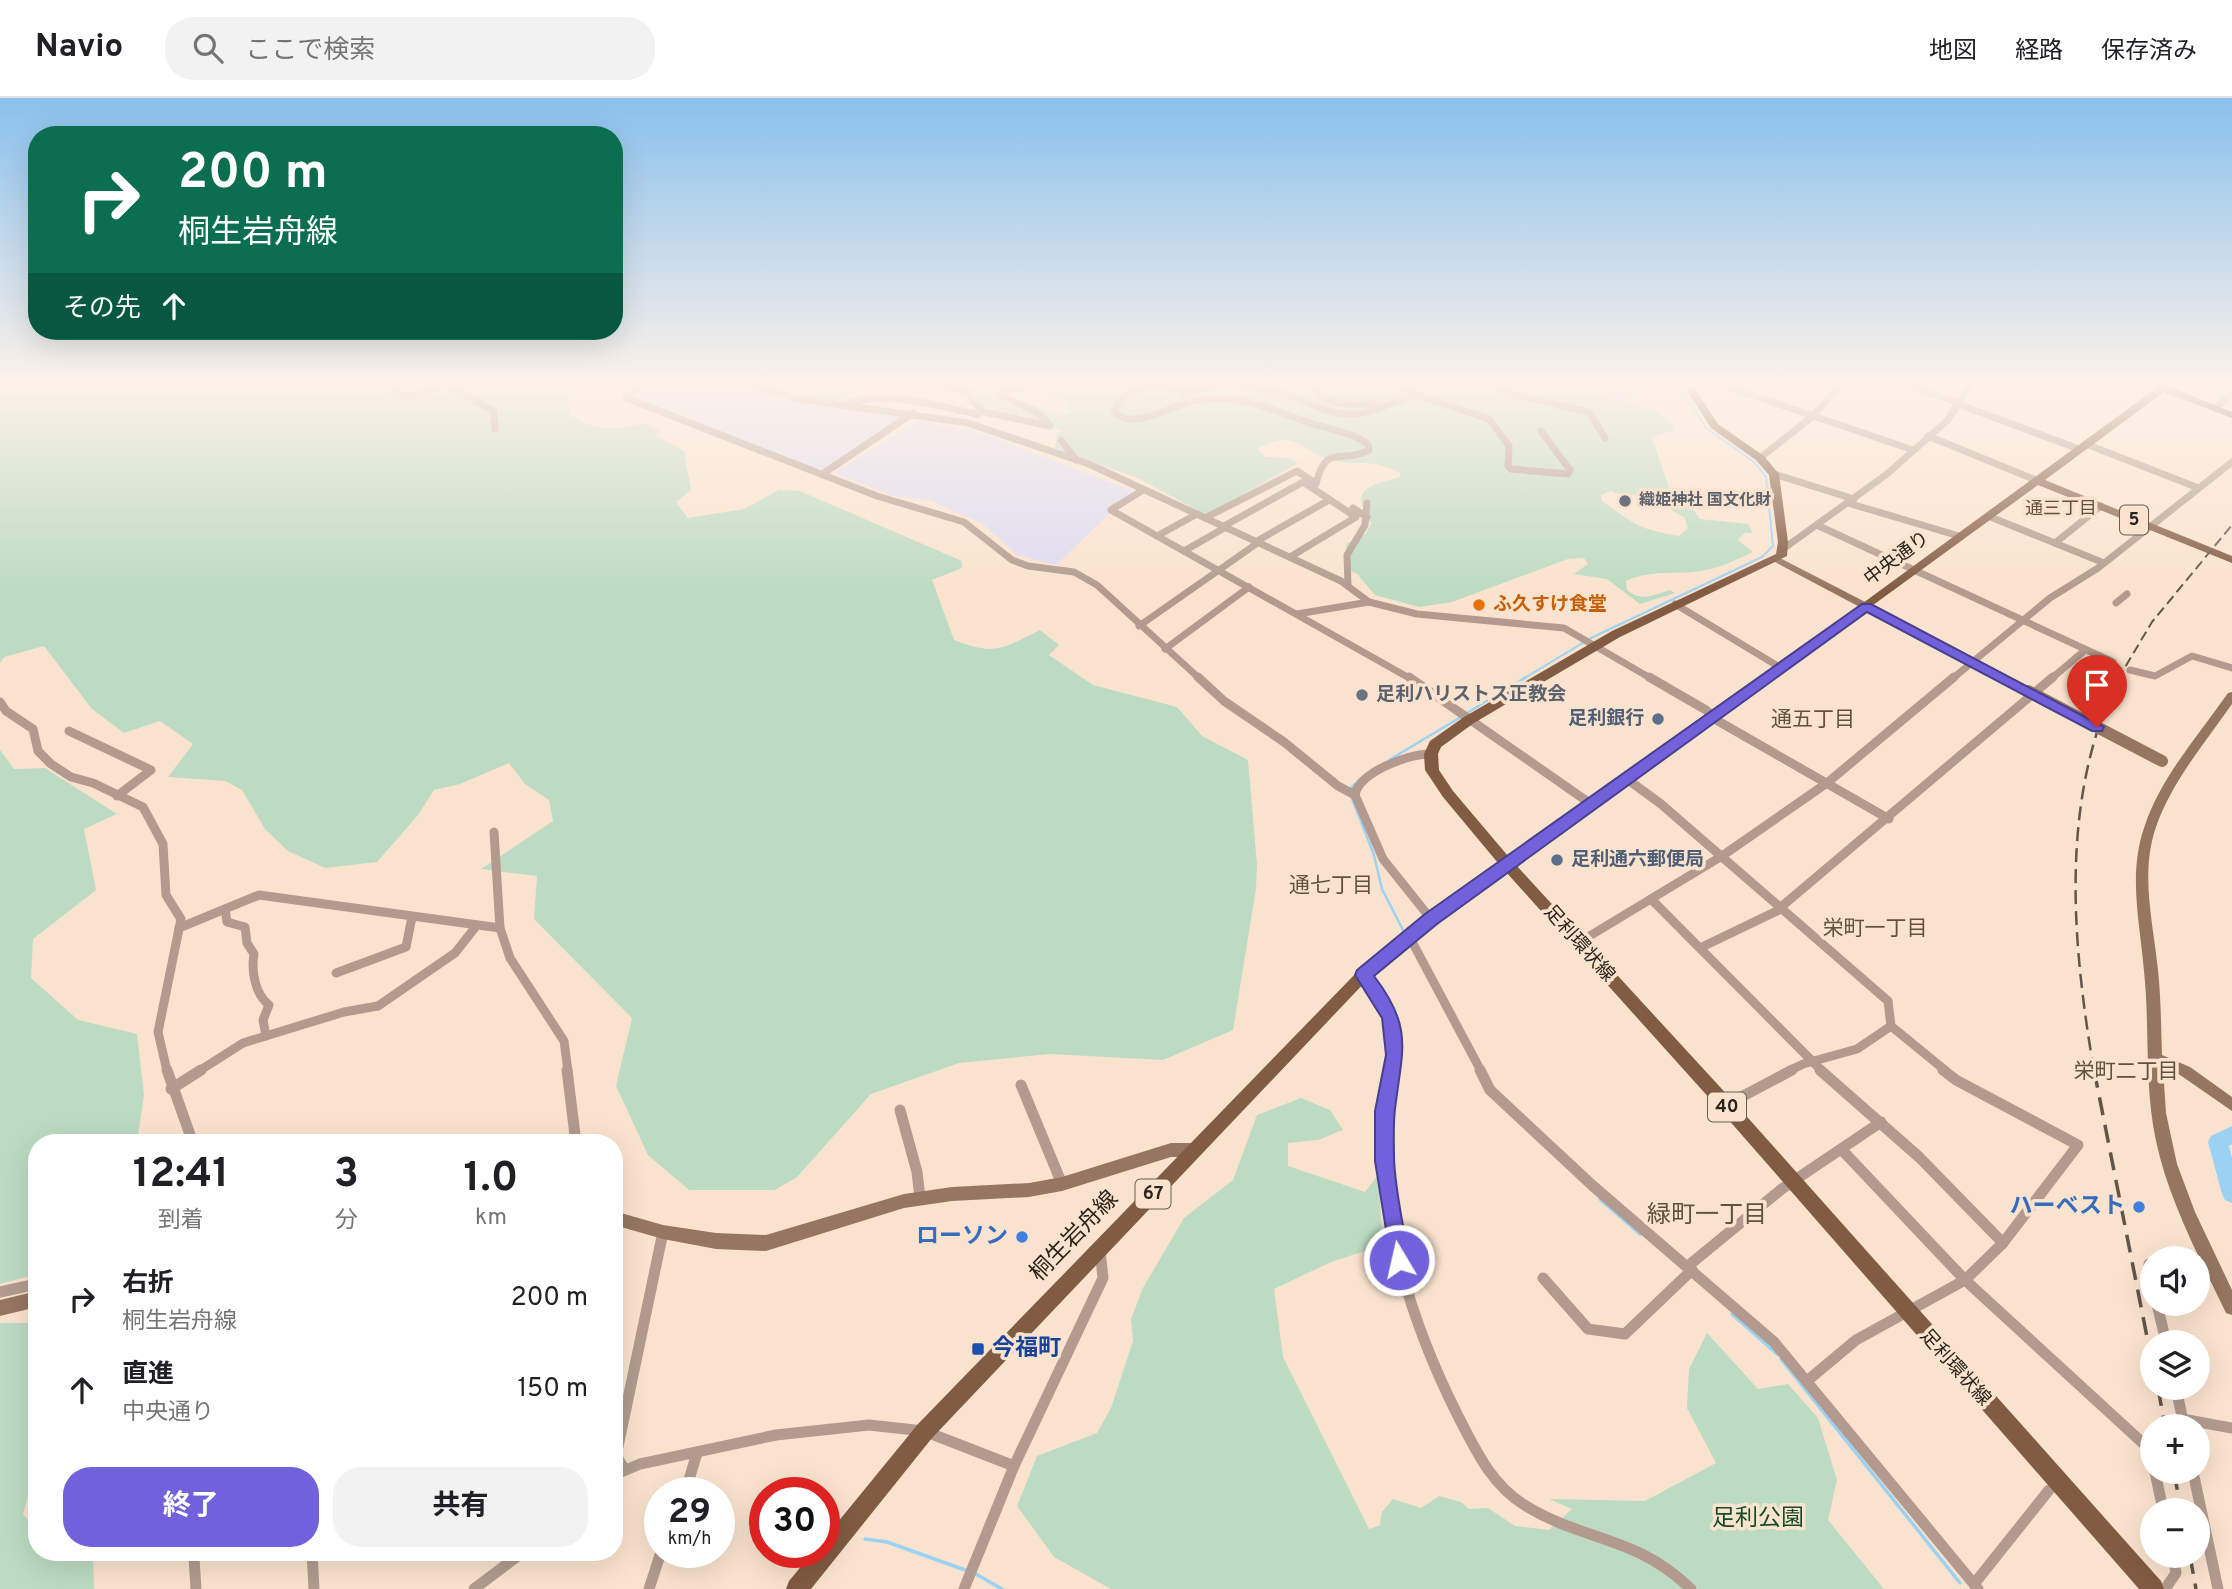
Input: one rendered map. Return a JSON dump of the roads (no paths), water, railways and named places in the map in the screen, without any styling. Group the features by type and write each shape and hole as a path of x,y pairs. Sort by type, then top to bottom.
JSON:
{"main road":[{"path":"1431,754 1442,736 1596,645 1779,554 1774,474 1749,451"},
{"name":"中央通り","path":"1507,864 1867,606 2077,451"},
{"name":"5","path":"2036,480 2232,560"},
{"name":"足利環状線","path":"1431,754 1432,770 1439,783 1507,864 1726,1105 2149,1586"},
{"name":"桐生岩舟線","path":"797,1589 925,1432 1363,975 1431,919 1507,864"},
{"path":"2128,1561 2165,1589"}],"street":[{"path":"765,451 877,496 964,522 1020,563 1086,577 1224,701 1284,742 1338,786 1356,795"},
{"path":"824,473 857,451"},
{"path":"1049,451 1076,460 1290,556 1348,586 1369,602 1417,614 1564,628 1889,819"},
{"path":"1069,451 1076,460"},
{"path":"1316,484 1320,463 1324,459 1333,455 1364,454 1368,451"},
{"path":"1508,451 1507,466 1511,469 1568,474 1570,470 1557,451"},
{"path":"1760,458 1769,451"},
{"path":"1912,451 1819,526 1779,554 1867,606 2181,770"},
{"path":"1964,451 2036,480"},
{"path":"2092,451 2196,486"},
{"path":"1578,943 1722,856 1827,783 1977,664 2050,598 2075,586 2196,486 2232,462"},
{"path":"1205,518 1255,489 1297,471 1367,517"},
{"path":"1774,474 1959,536"},
{"path":"1184,551 1303,482 1356,517 1290,556"},
{"path":"1143,490 1111,510 1404,674 1591,804"},
{"path":"1139,626 1258,542 1329,500"},
{"path":"1348,586 1347,555 1367,517 1367,503"},
{"path":"2055,543 2101,506"},
{"path":"1157,536 1197,514"},
{"path":"1988,516 2104,562"},
{"path":"1819,526 2113,662"},
{"path":"1165,649 1249,587"},
{"path":"2116,603 2127,594"},
{"path":"1297,614 1369,602"},
{"path":"1675,604 1781,668"},
{"path":"1702,947 1782,907 1889,819 2085,650"},
{"path":"2130,670 2151,677 2192,656 2232,668"},
{"path":"2232,696 2157,809 2149,829 2143,864 2159,1113 2171,1168 2232,1307"},
{"path":"0,702 6,711 33,729 38,751 51,764 71,777 93,783 143,807 160,838 165,852 166,895 181,919 158,1032 172,1089 190,1134"},
{"path":"69,731 151,770 117,796"},
{"path":"1431,754 1410,753 1356,789 1356,795 1383,859 1431,919"},
{"path":"1627,779 1661,803 1888,1001 1891,1026 1956,1080 2078,1145 2003,1243 1965,1280 1856,1340 1807,1381"},
{"path":"494,832 500,928 510,958 564,1041 575,1134"},
{"path":"179,928 259,895 500,928"},
{"path":"1651,900 1702,947 1813,1063 1881,1122 2003,1243"},
{"path":"225,909 228,922 245,927 247,943 254,954 253,965 260,998 268,1005 263,1020 266,1036"},
{"path":"336,973 406,947 412,917"},
{"path":"172,1089 243,1043 378,1006 455,953 477,925"},
{"path":"1409,936 1443,995 1490,1090 1688,1271 1774,1342 1976,1587 2049,1490"},
{"path":"1363,975 1382,1000 1391,1018 1395,1055 1385,1111 1384,1161 1399,1260 1423,1337 1474,1446 1504,1490 1526,1507 1644,1551 1678,1573 1692,1589"},
{"path":"1726,1105 1803,1064 1857,1049 1891,1026"},
{"path":"2156,1059 2185,1071 2232,1105"},
{"path":"1021,1085 1062,1184"},
{"path":"900,1110 917,1172 920,1198"},
{"path":"1543,1278 1588,1329 1625,1335 1688,1271 1783,1188 1794,1184 1881,1122"},
{"path":"623,1221 663,1232 716,1241 766,1243 920,1198 1029,1190 1062,1184 1171,1150 1195,1150"},
{"path":"1842,1150 1965,1280 2140,1440"},
{"path":"623,1419 663,1232"},
{"path":"964,1589 1014,1466 1102,1278 1100,1249"},
{"path":"2210,1270 2214,1270"},
{"path":"0,1292 28,1286"},
{"path":"0,1308 28,1301"},
{"path":"2210,1425 2232,1428"},
{"path":"623,1470 784,1433 870,1426 925,1432 1014,1466"},
{"path":"690,1477 697,1453"},
{"path":"2196,1484 2218,1589"},
{"path":"194,1561 196,1589"},
{"path":"312,1561 314,1589"},
{"path":"474,1589 511,1561"},
{"path":"649,1589 656,1568"},
{"path":"2165,1589 2176,1573 2175,1568"}],"waterway":[{"path":"1523,679 1591,638 1762,557 1773,546 1766,477 1754,462 1738,451"},
{"path":"1467,713 1526,677"},
{"path":"1389,760 1461,717"},
{"path":"1350,789 1360,779"},
{"path":"1351,796 1374,855 1382,889 1406,936"},
{"path":"2232,1135 2218,1142 2232,1194"},
{"path":"1600,1199 1640,1234"},
{"path":"1732,1314 1777,1354"},
{"path":"1781,1359 1960,1583"},
{"path":"865,1539 887,1542 968,1571"},
{"path":"974,1573 1002,1589"}],"railway":[{"path":"2119,678 2152,622 2232,525"},
{"path":"2094,1071 2076,922 2079,821 2087,772 2100,724 2119,678"},
{"path":"2094,1070 2146,1330"},
{"path":"2160,1400 2163,1414"},
{"path":"2176,1484 2179,1498"},
{"path":"2192,1568 2196,1589"}],"place":[{"name":"織姫神社 国文化財","path":"1625,501"},
{"name":"ふ久すけ食堂","path":"1479,605"},
{"name":"足利ハリストス正教会","path":"1362,695"},
{"name":"足利銀行","path":"1658,719"},
{"name":"足利通六郵便局","path":"1557,860"},
{"name":"ハーベスト","path":"2139,1207"},
{"name":"ローソン","path":"1022,1237"},
{"name":"今福町","path":"978,1349"}],"district":[{"name":"通三丁目","path":"2061,509"},
{"name":"通五丁目","path":"1813,720"},
{"name":"通七丁目","path":"1331,886"},
{"name":"栄町一丁目","path":"1875,929"},
{"name":"栄町二丁目","path":"2126,1072"},
{"name":"緑町一丁目","path":"1707,1216"}],"park label":[{"name":"足利公園","path":"1758,1519"}]}
